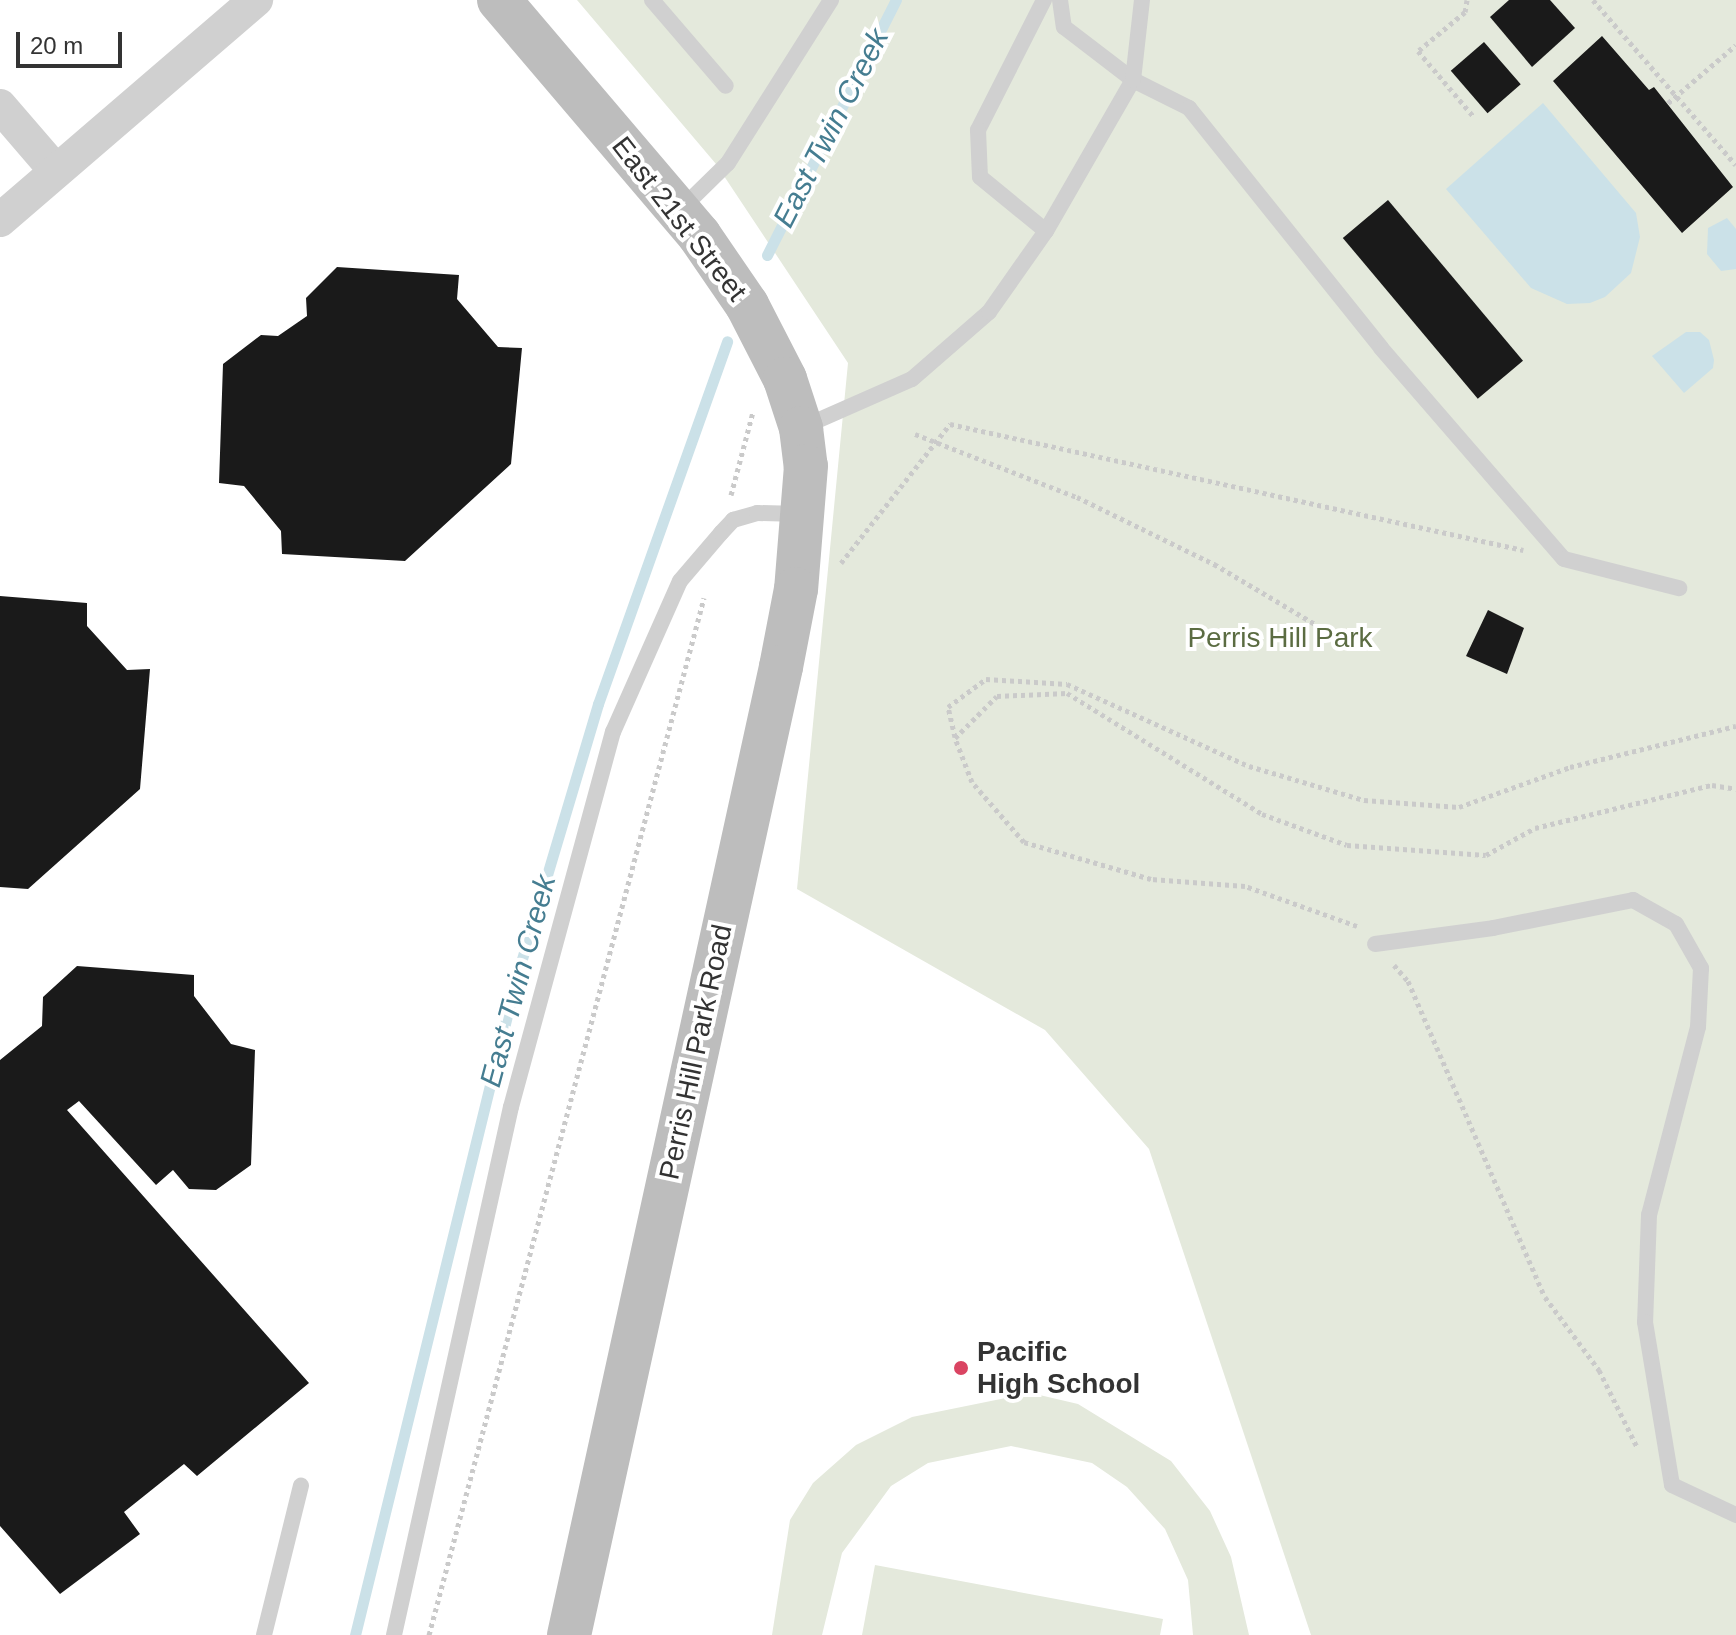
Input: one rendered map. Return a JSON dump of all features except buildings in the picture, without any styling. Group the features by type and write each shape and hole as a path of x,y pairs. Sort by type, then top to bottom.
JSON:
{"street":[{"path":"0,220 256,0"},
{"name":"East 21st Street","path":"499,0 689,223 747,305 771,388 804,447"},
{"path":"0,106 56,171"},
{"name":"Perris Hill Park Road","path":"569,1635 781,667 796,589 804,447"}],"lane":[{"path":"652,0 726,86"},
{"path":"689,223 831,0"},
{"path":"1044,0 978,130 980,177 1046,231"},
{"path":"1060,0 1064,27 1133,80 1189,108 1381,348 1564,559 1679,588"},
{"path":"804,447 912,379 989,312 1046,231 1133,80 1142,0"},
{"path":"394,1635 511,1107 613,732 680,581 721,533 733,520 757,513 802,514"},
{"path":"1375,944 1493,928 1633,900 1676,924 1701,968 1698,1027 1649,1215 1645,1322 1672,1485 1736,1515"},
{"path":"264,1635 301,1486"}],"path":[{"path":"1467,0 1465,12 1418,51 1474,117"},
{"path":"1593,0 1736,165"},
{"path":"1668,103 1736,45"},
{"path":"721,533 771,388"},
{"path":"841,563 950,424 1564,559"},
{"path":"915,434 1077,497 1214,564 1342,640"},
{"path":"429,1635 705,595"},
{"path":"955,738 948,707 986,679 1067,684 1249,766 1364,800 1459,807 1570,767 1736,726"}],"green space":[{"name":"Perris Hill Park","path":"577,0 1736,0 1736,1635 1311,1635 1149,1149 1045,1030 797,889 848,363 716,164"},
{"path":"1031,1393 1078,1404 1171,1461 1210,1511 1231,1557 1249,1635 1193,1635 1188,1580 1165,1529 1127,1487 1092,1463 1011,1446 928,1463 891,1486 842,1553 822,1635 772,1635 790,1520 813,1483 856,1445 912,1417"},
{"path":"875,1565 1163,1619 1160,1635 862,1635"}],"water":[{"path":"1543,103 1636,213 1640,237 1631,273 1605,297 1590,303 1567,304 1531,288 1446,189"},
{"path":"1727,218 1736,229 1736,269 1721,271 1707,254 1708,228"},
{"path":"1686,332 1700,332 1709,340 1714,360 1713,368 1684,393 1652,356"}],"waterway":[{"name":"East Twin Creek","path":"767,255 896,0"},
{"name":"East Twin Creek","path":"355,1635 516,979 598,704 727,341"}],"place":[{"name":"Pacific High School","path":"961,1368"}]}
